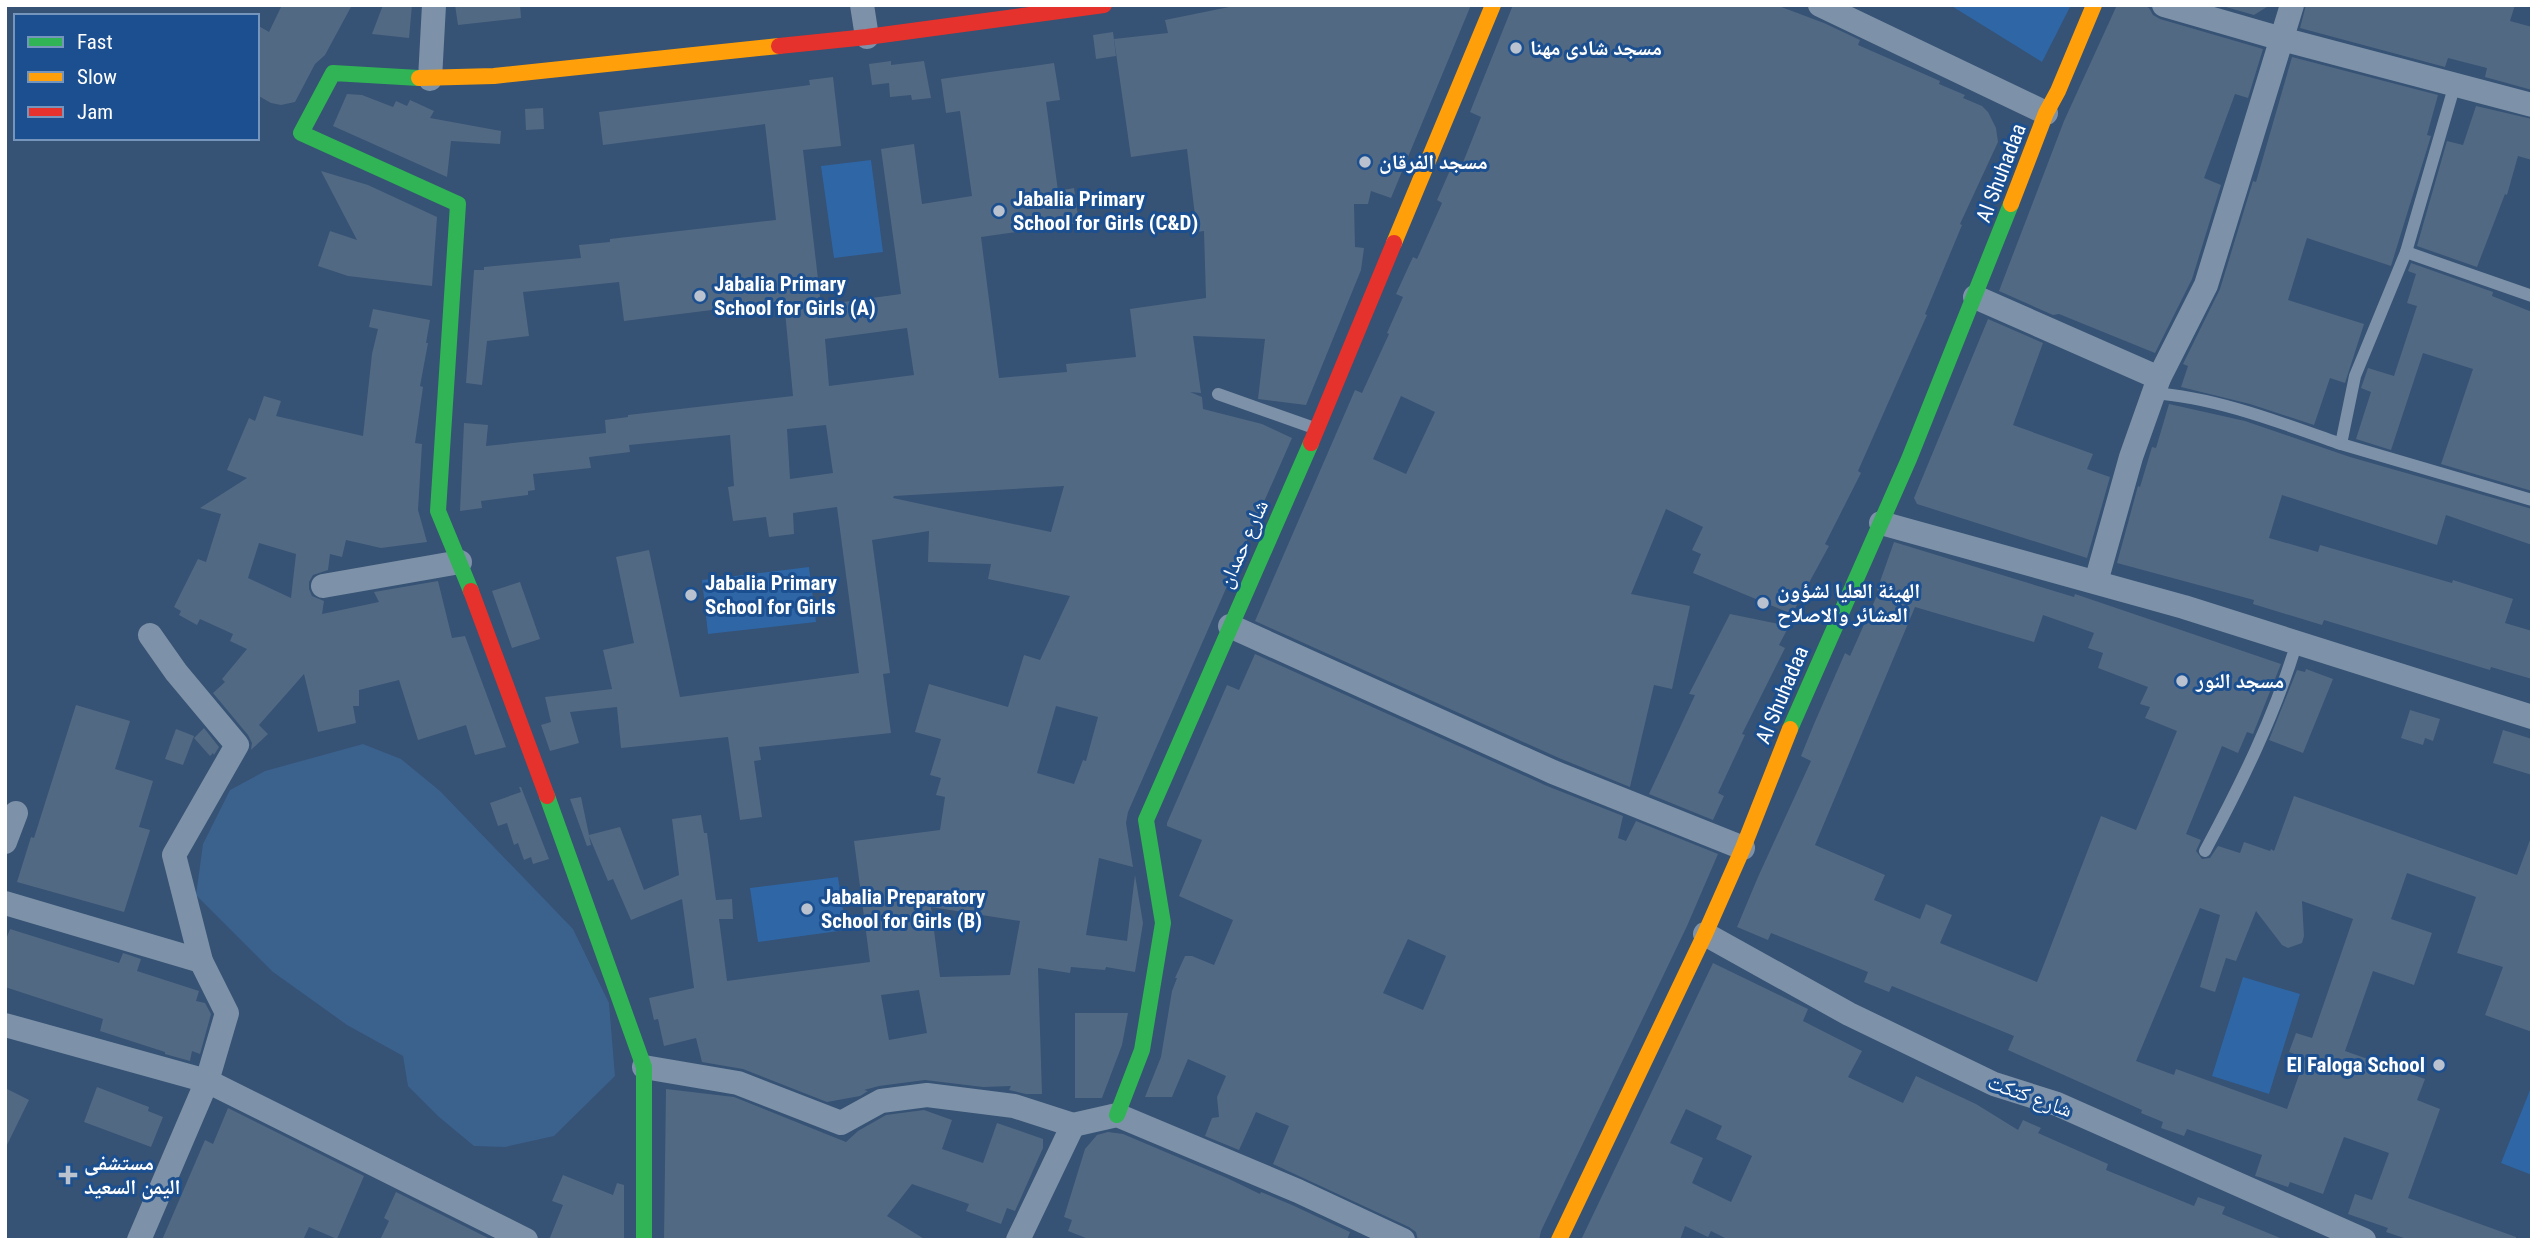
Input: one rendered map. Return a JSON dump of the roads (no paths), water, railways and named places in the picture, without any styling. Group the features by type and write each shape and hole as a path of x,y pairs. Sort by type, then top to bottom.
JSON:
{"street":[{"path":"430,79 434,5"},
{"path":"862,5 867,37"},
{"path":"644,1240 644,1067 556,818 530,755 460,562 438,511 458,204 301,133 332,73 430,79 494,76 867,37 1010,11 1104,5"},
{"name":"شارع حمدان","path":"1117,1115 1142,1050 1163,923 1146,820 1317,430 1493,5"},
{"path":"1820,5 2046,113"},
{"name":"Al Shuhadaa","path":"1559,1240 1705,934 1743,848 1795,716 1881,523 1975,297 2046,113 2094,5"},
{"path":"2164,5 2532,105"},
{"path":"2095,582 2131,457 2155,386 2206,285 2292,5"},
{"path":"1975,297 2155,386"},
{"path":"1881,523 2095,582 2297,642 2532,717"},
{"path":"323,586 460,562"},
{"path":"1230,626 1553,772 1743,848"},
{"path":"139,1240 207,1081 227,1013 201,961 174,855 237,745 176,672 150,635"},
{"path":"5,842 16,813"},
{"path":"5,903 201,961"},
{"name":"شارع كتكت","path":"1705,934 1849,1014 1994,1084 2057,1104 2364,1240"},
{"path":"5,1025 207,1081 526,1240"},
{"path":"644,1067 738,1083 841,1123 881,1101 927,1095 1014,1106 1073,1125 1117,1115 1285,1186 1403,1240"},
{"path":"1018,1240 1073,1125"}],"lane":[{"path":"2341,444 2355,376 2406,252 2455,84"},
{"path":"2406,252 2532,296"},
{"path":"2155,386 2176,395 2272,420 2341,444 2532,500"},
{"path":"1218,394 1317,430"},
{"path":"2205,851 2233,799 2284,686 2297,642"}],"place":[{"name":"مسجد شادى مهنا","path":"1516,48"},
{"name":"مسجد الفرقان","path":"1365,162"},
{"name":"Jabalia Primary School for Girls (C&D)","path":"999,211"},
{"name":"Jabalia Primary School for Girls (A)","path":"700,296"},
{"name":"Jabalia Primary School for Girls","path":"691,595"},
{"name":"الهيئة العليا لشؤون العشائر والاصلاح","path":"1763,603"},
{"name":"مسجد النور","path":"2182,681"},
{"name":"Jabalia Preparatory School for Girls (B)","path":"807,909"},
{"name":"El Faloga School","path":"2439,1065"},
{"name":"مستشفى اليمن السعيد","path":"68,1175"}]}
